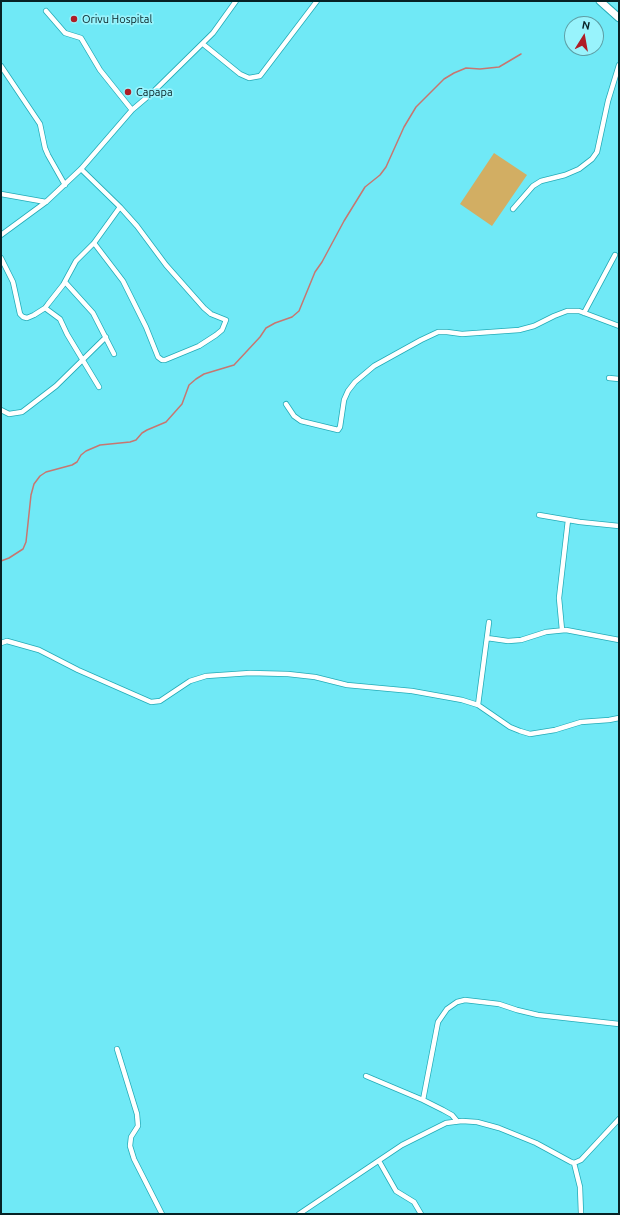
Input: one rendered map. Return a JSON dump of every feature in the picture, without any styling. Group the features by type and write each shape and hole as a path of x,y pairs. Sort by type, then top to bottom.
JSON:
{"street":[{"path":"1,235 46,202 65,185 81,169 132,110 213,33 236,1"},
{"path":"202,44 240,74 249,78 260,76 317,1"},
{"path":"600,1 619,18"},
{"path":"46,11 64,33 82,38 100,70 132,110"},
{"path":"513,209 533,186 541,181 579,169 592,159 597,152 608,101 619,65"},
{"path":"1,66 40,124 48,155 65,185"},
{"path":"81,169 137,226 166,265 204,308 211,314 226,320 222,330 199,346 162,360 158,356 146,326 123,281 94,243"},
{"path":"1,194 46,202"},
{"path":"1,258 13,282 20,314 22,317 27,318 34,315 45,308 65,282 76,261 94,243 120,207"},
{"path":"584,312 615,255"},
{"path":"65,282 93,313 114,354"},
{"path":"45,308 60,319 98,388"},
{"path":"286,404 294,416 301,420 338,430 340,427 344,400 348,391 355,382 374,366 438,332 468,334 519,330 534,326 567,311 584,312 619,326"},
{"path":"1,410 9,414 22,412 56,386 106,337"},
{"path":"608,378 619,379"},
{"path":"539,515 619,526"},
{"path":"562,630 559,598 568,520"},
{"path":"478,705 489,622"},
{"path":"487,638 508,641 522,640 546,632 562,630 575,631 619,640"},
{"path":"1,643 7,641 38,650 78,670 151,702 160,701 190,681 206,676 250,673 315,677 347,685 439,695 478,705 510,727 530,734 555,730 581,722 619,718"},
{"path":"423,1100 438,1022 447,1009 457,1002 465,1000 499,1004 538,1015 619,1024"},
{"path":"117,1049 137,1114 138,1126 131,1137 130,1146 134,1159 162,1214"},
{"path":"366,1076 423,1100 452,1115 458,1122"},
{"path":"574,1163 582,1160 619,1118"},
{"path":"299,1214 402,1146 446,1123 477,1122 499,1128 536,1143 574,1163 580,1187 581,1214"},
{"path":"379,1161 396,1191 414,1202 421,1214"}],"shaded area":[{"path":"494,153 527,175 492,226 460,204"}],"waterway":[{"path":"1,561 23,549 26,542 31,495 34,484 40,476 46,472 72,465 77,462 81,455 86,451 100,445 136,440 142,433 166,422 182,404 189,385 196,379 204,374 234,365 260,337 266,328 292,317 299,311 315,272 365,187 380,175 386,167 404,127 416,107 444,79 466,68 480,69 499,67 521,54"}],"place":[{"name":"Orivu Hospital","path":"74,19"},
{"name":"Capapa","path":"128,92"}]}
